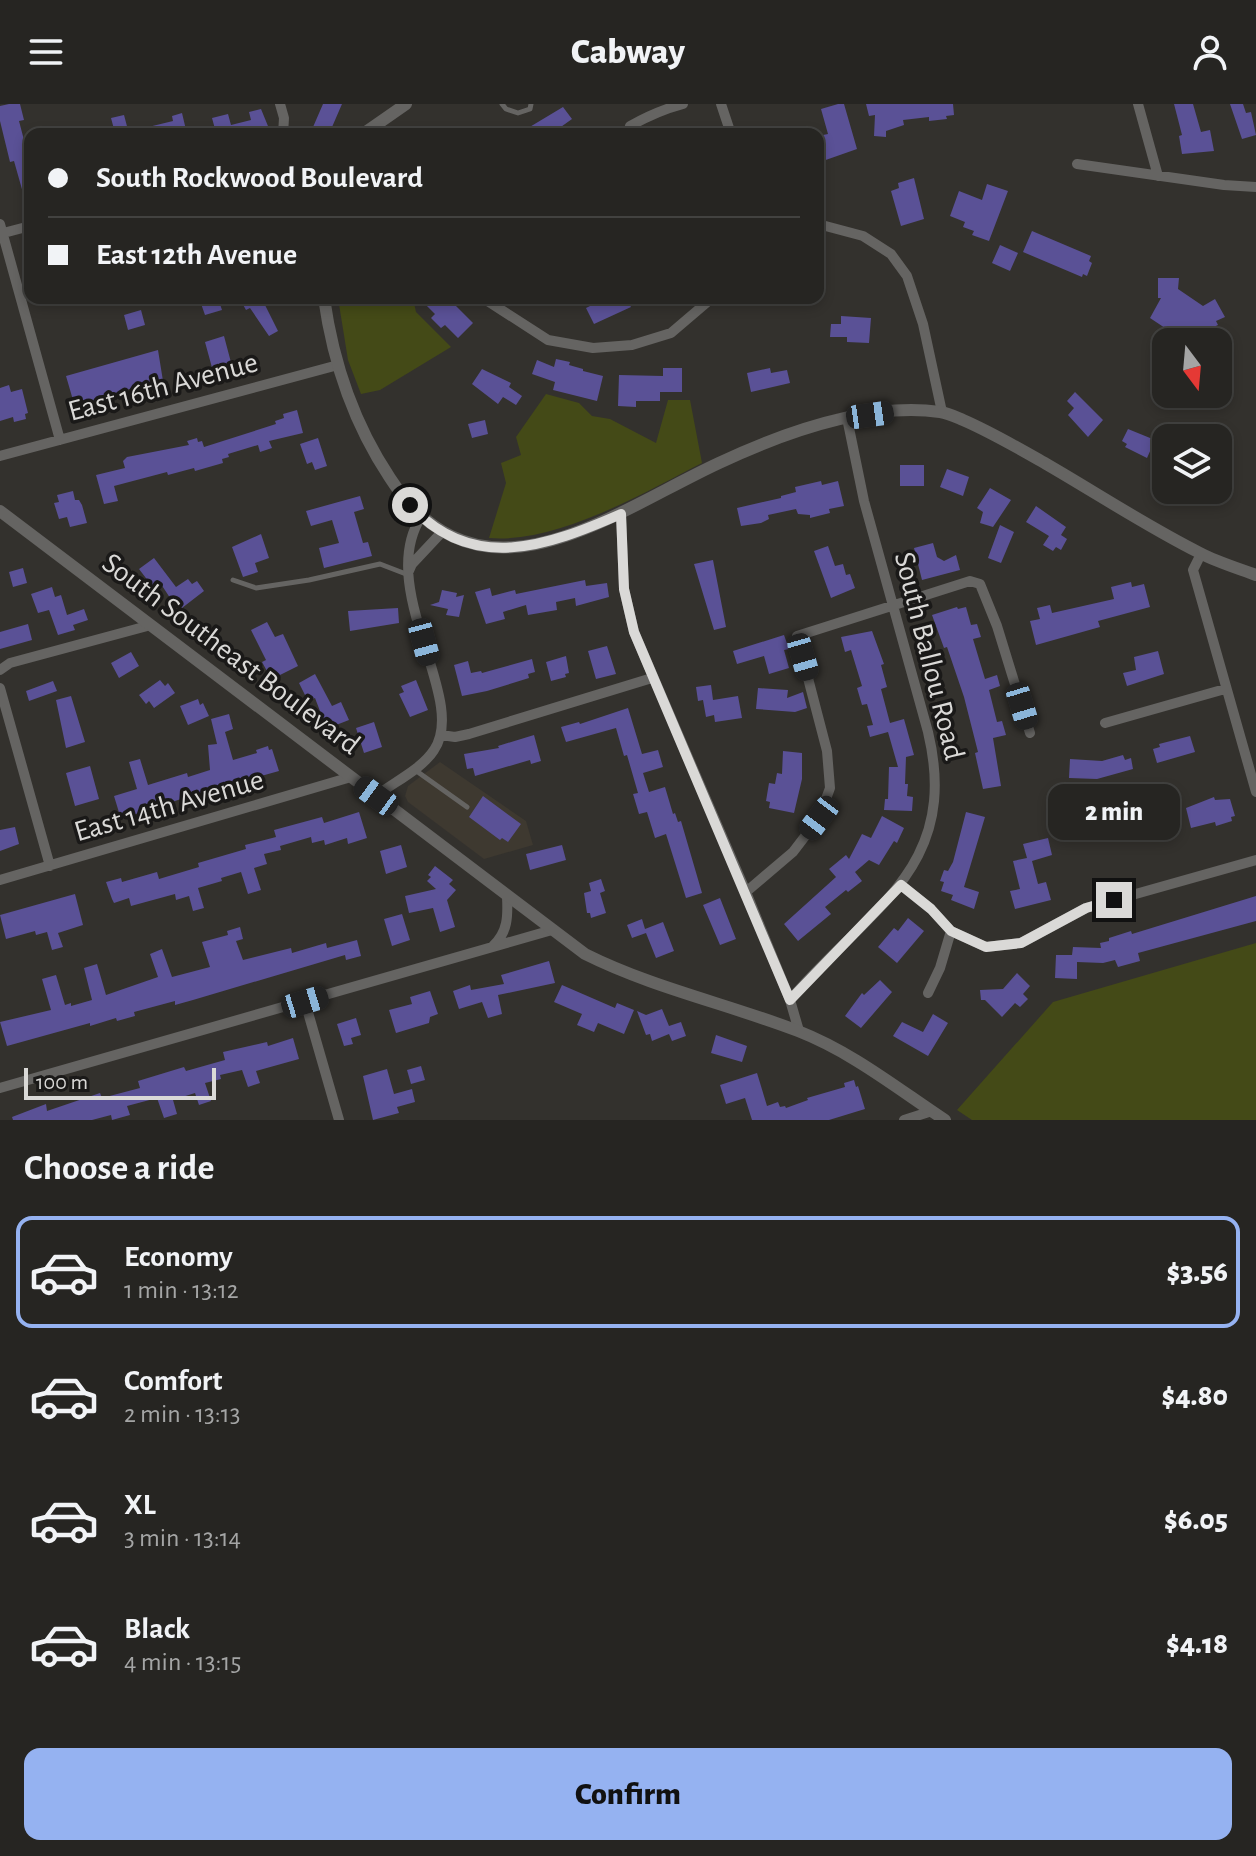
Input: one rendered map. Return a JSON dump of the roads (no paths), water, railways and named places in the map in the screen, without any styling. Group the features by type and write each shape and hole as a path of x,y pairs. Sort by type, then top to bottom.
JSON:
{"street":[{"path":"280,104 283,128"},
{"path":"371,128 406,104"},
{"path":"632,128 663,109 683,104"},
{"path":"721,104 729,128"},
{"path":"1138,104 1158,176"},
{"path":"1077,164 1256,187"},
{"path":"24,227 1,231 60,440"},
{"path":"824,229 863,236 891,254 907,276 923,324 942,412"},
{"path":"325,304 338,365 354,411 372,449 397,489 421,517 442,532 477,546 514,548 557,539 621,514 732,457 807,427 893,412 942,412 996,435 1201,554 1256,575"},
{"path":"492,304 548,340 593,348 632,345 671,333 705,304"},
{"name":"East 16th Avenue","path":"0,456 338,365"},
{"name":"South Ballou Road","path":"790,1000 901,885 916,862 930,830 937,785 928,732 864,501 847,418"},
{"name":"South Southeast Boulevard","path":"0,511 585,954 623,973 799,1031 840,1050 945,1120"},
{"path":"621,514 624,589 634,632 746,892 790,1000 799,1031"},
{"path":"376,796 431,754 441,735 440,703 407,574 409,548 421,517"},
{"path":"407,574 412,564 442,532"},
{"path":"1201,554 1193,570 1256,792"},
{"path":"746,892 793,852 819,818 830,788 827,751 797,636 970,581 980,584 997,626 1030,733"},
{"path":"0,670 10,663 151,625"},
{"path":"441,735 455,737 469,734 652,678"},
{"path":"0,688 50,866"},
{"path":"1105,723 1225,689"},
{"name":"East 14th Avenue","path":"0,880 351,777"},
{"path":"901,885 931,909 951,931 986,947 1021,943 1086,908 1256,860"},
{"path":"492,947 506,928 507,897"},
{"path":"0,1088 552,930"},
{"path":"928,993 943,960 951,931"},
{"path":"305,1002 339,1120"},
{"path":"904,1120 932,1111"}],"lane":[{"path":"502,104 518,113 530,109 531,104"},
{"path":"233,580 256,588 309,580 372,564 407,574"},
{"path":"413,769 467,807"}]}
